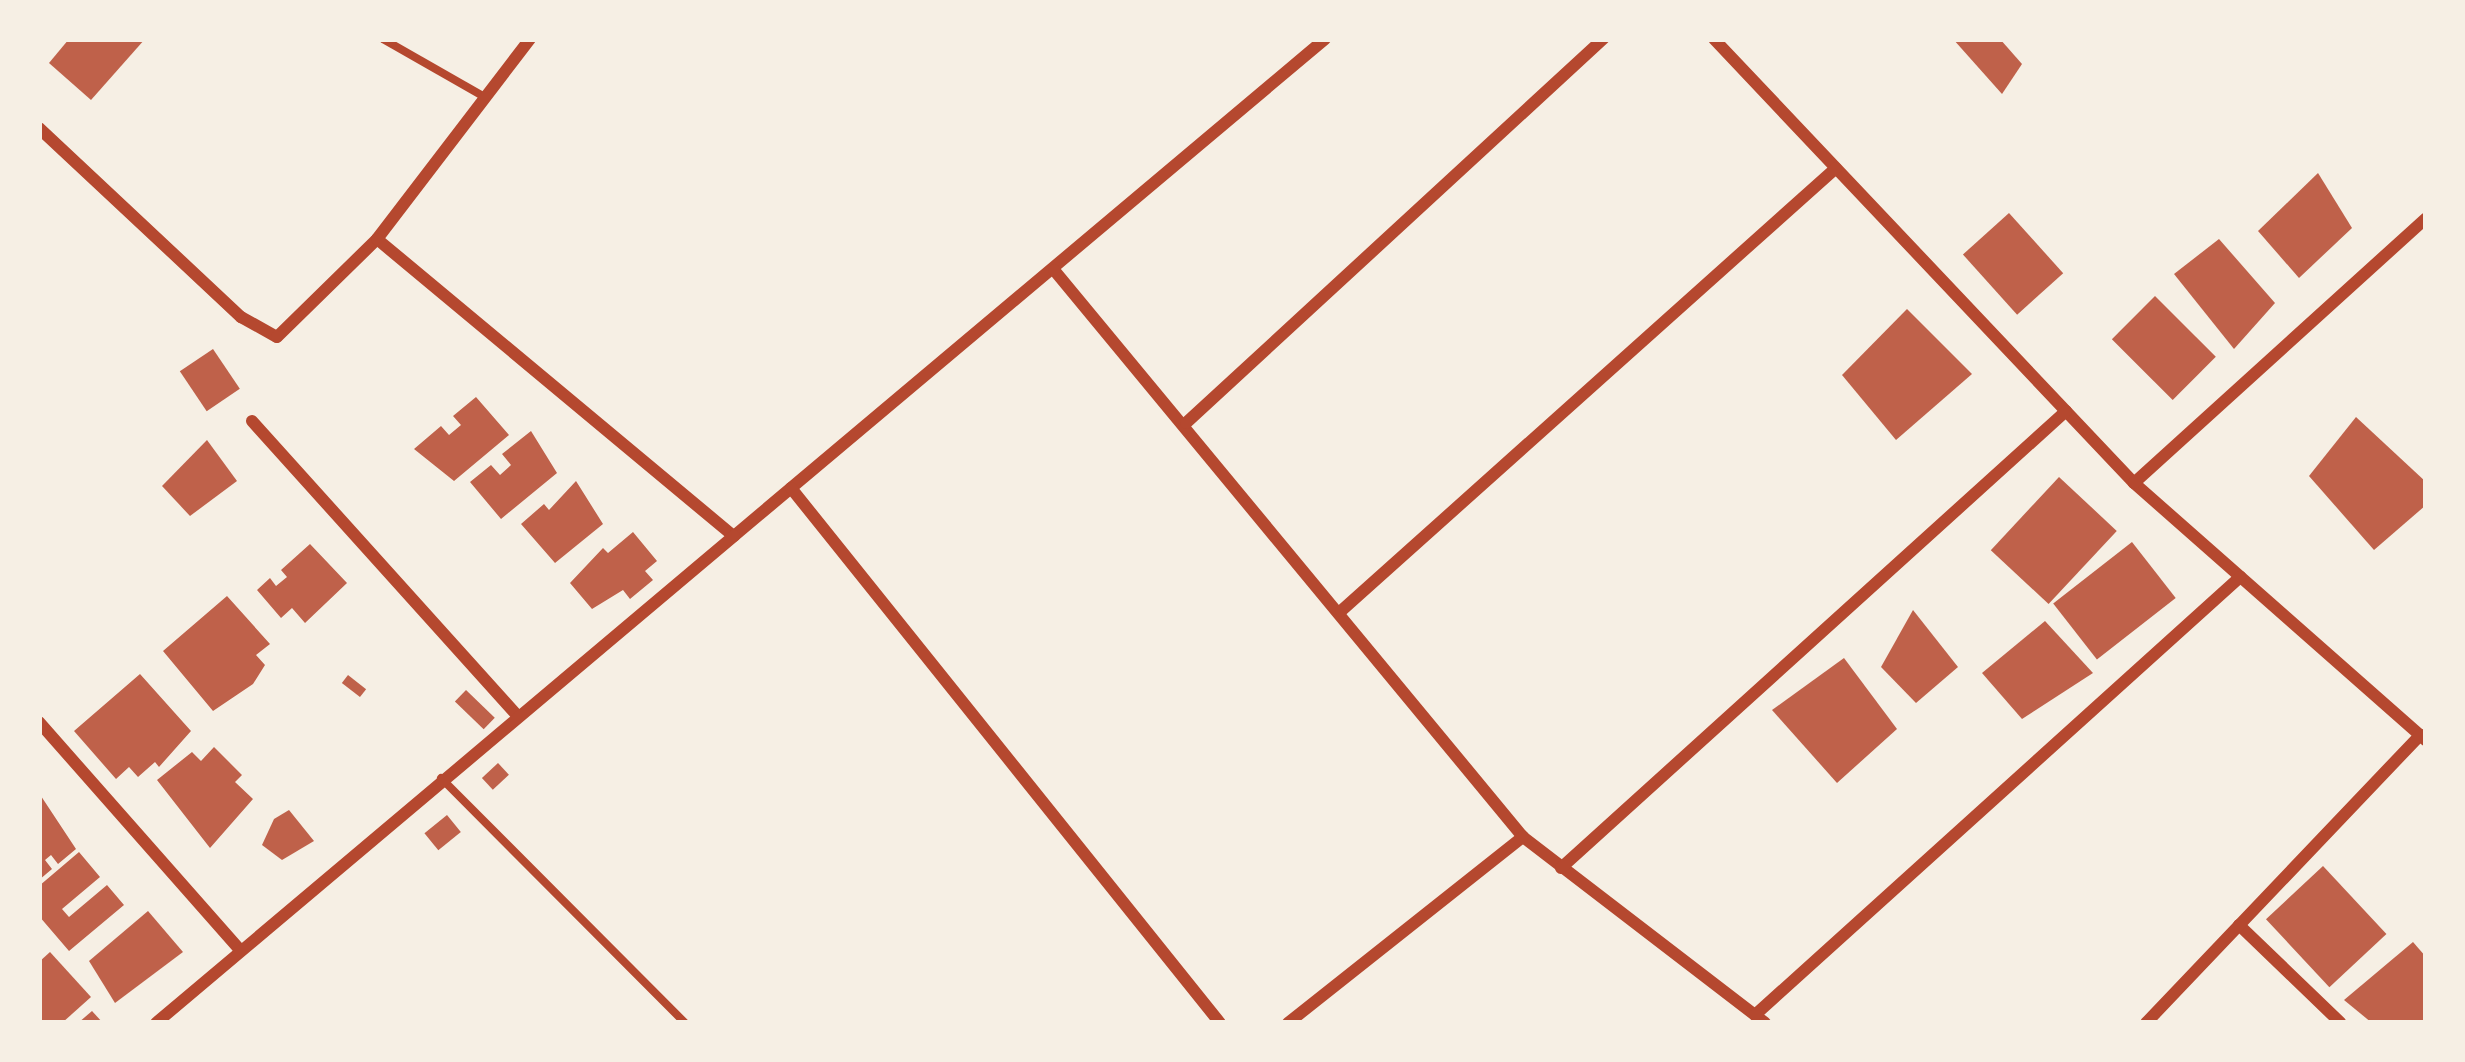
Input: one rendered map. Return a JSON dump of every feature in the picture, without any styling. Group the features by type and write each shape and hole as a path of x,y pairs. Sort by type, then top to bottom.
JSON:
{"street":[{"path":"39,128 241,317 277,337 377,239 530,39"},
{"path":"156,1023 515,713 1054,270 1325,39"},
{"path":"1186,423 1603,39"},
{"path":"1714,39 2134,483 2423,737 2146,1023"},
{"path":"1340,611 1836,168"},
{"path":"2134,483 2426,218"},
{"path":"377,239 734,536"},
{"path":"1054,270 1186,423 1523,837 1760,1019 2240,577"},
{"path":"1561,868 2066,411"},
{"path":"251,422 515,713"},
{"path":"791,488 1220,1023"},
{"path":"39,722 240,950"},
{"path":"1288,1023 1523,837"},
{"path":"2239,925 2341,1023"}],"lane":[{"path":"383,39 483,96"},
{"path":"440,777 685,1023"}],"building":[{"path":"69,39 145,39 91,100 49,63"},
{"path":"1953,39 2000,39 2022,64 2002,94"},
{"path":"2318,173 2352,228 2299,278 2258,231"},
{"path":"2009,213 2063,273 2017,315 1963,254"},
{"path":"2219,239 2275,303 2234,349 2174,274"},
{"path":"2155,296 2216,357 2173,400 2112,339"},
{"path":"1907,309 1972,374 1896,440 1842,375"},
{"path":"213,349 240,389 207,411 180,371"},
{"path":"476,397 509,435 454,481 414,449 441,426 449,435 461,425 453,416"},
{"path":"2356,417 2426,482 2426,505 2374,550 2309,476"},
{"path":"531,431 557,473 501,519 470,482 491,465 500,475 511,465 502,454"},
{"path":"207,440 237,481 190,516 162,486"},
{"path":"2059,477 2117,531 2049,604 1991,550"},
{"path":"576,481 603,524 555,563 521,524 544,504 549,510"},
{"path":"633,532 657,561 645,571 653,580 630,599 623,590 592,609 570,583 603,548 608,553"},
{"path":"2132,542 2176,598 2097,660 2053,604"},
{"path":"310,544 347,583 305,623 292,608 281,618 257,590 270,578 276,586 287,577 281,570"},
{"path":"227,596 270,644 256,655 265,665 253,684 213,711 163,651"},
{"path":"1913,610 1958,667 1916,703 1881,667"},
{"path":"2045,621 2093,673 2022,719 1982,673"},
{"path":"1844,658 1897,729 1837,783 1772,710"},
{"path":"140,674 191,731 159,767 155,762 138,777 129,767 116,779 74,731"},
{"path":"348,675 366,689 360,697 342,683"},
{"path":"466,690 495,718 484,729 455,702"},
{"path":"214,747 242,775 235,782 253,799 210,848 157,780 192,752 201,761"},
{"path":"498,763 509,775 493,790 482,778"},
{"path":"39,793 76,849 58,864 51,855 45,860 52,869 39,880"},
{"path":"289,810 314,841 282,860 262,845 274,819"},
{"path":"447,815 461,832 438,850 424,833"},
{"path":"79,852 100,877 62,909 69,917 107,885 124,905 69,951 39,916 39,886"},
{"path":"2323,866 2386,934 2329,987 2266,919"},
{"path":"148,911 183,952 115,1003 89,961"},
{"path":"2413,942 2426,957 2426,1022 2372,1023 2344,1000"},
{"path":"50,952 91,997 62,1023 39,1023 39,962"},
{"path":"92,1011 103,1023 78,1023"}]}
